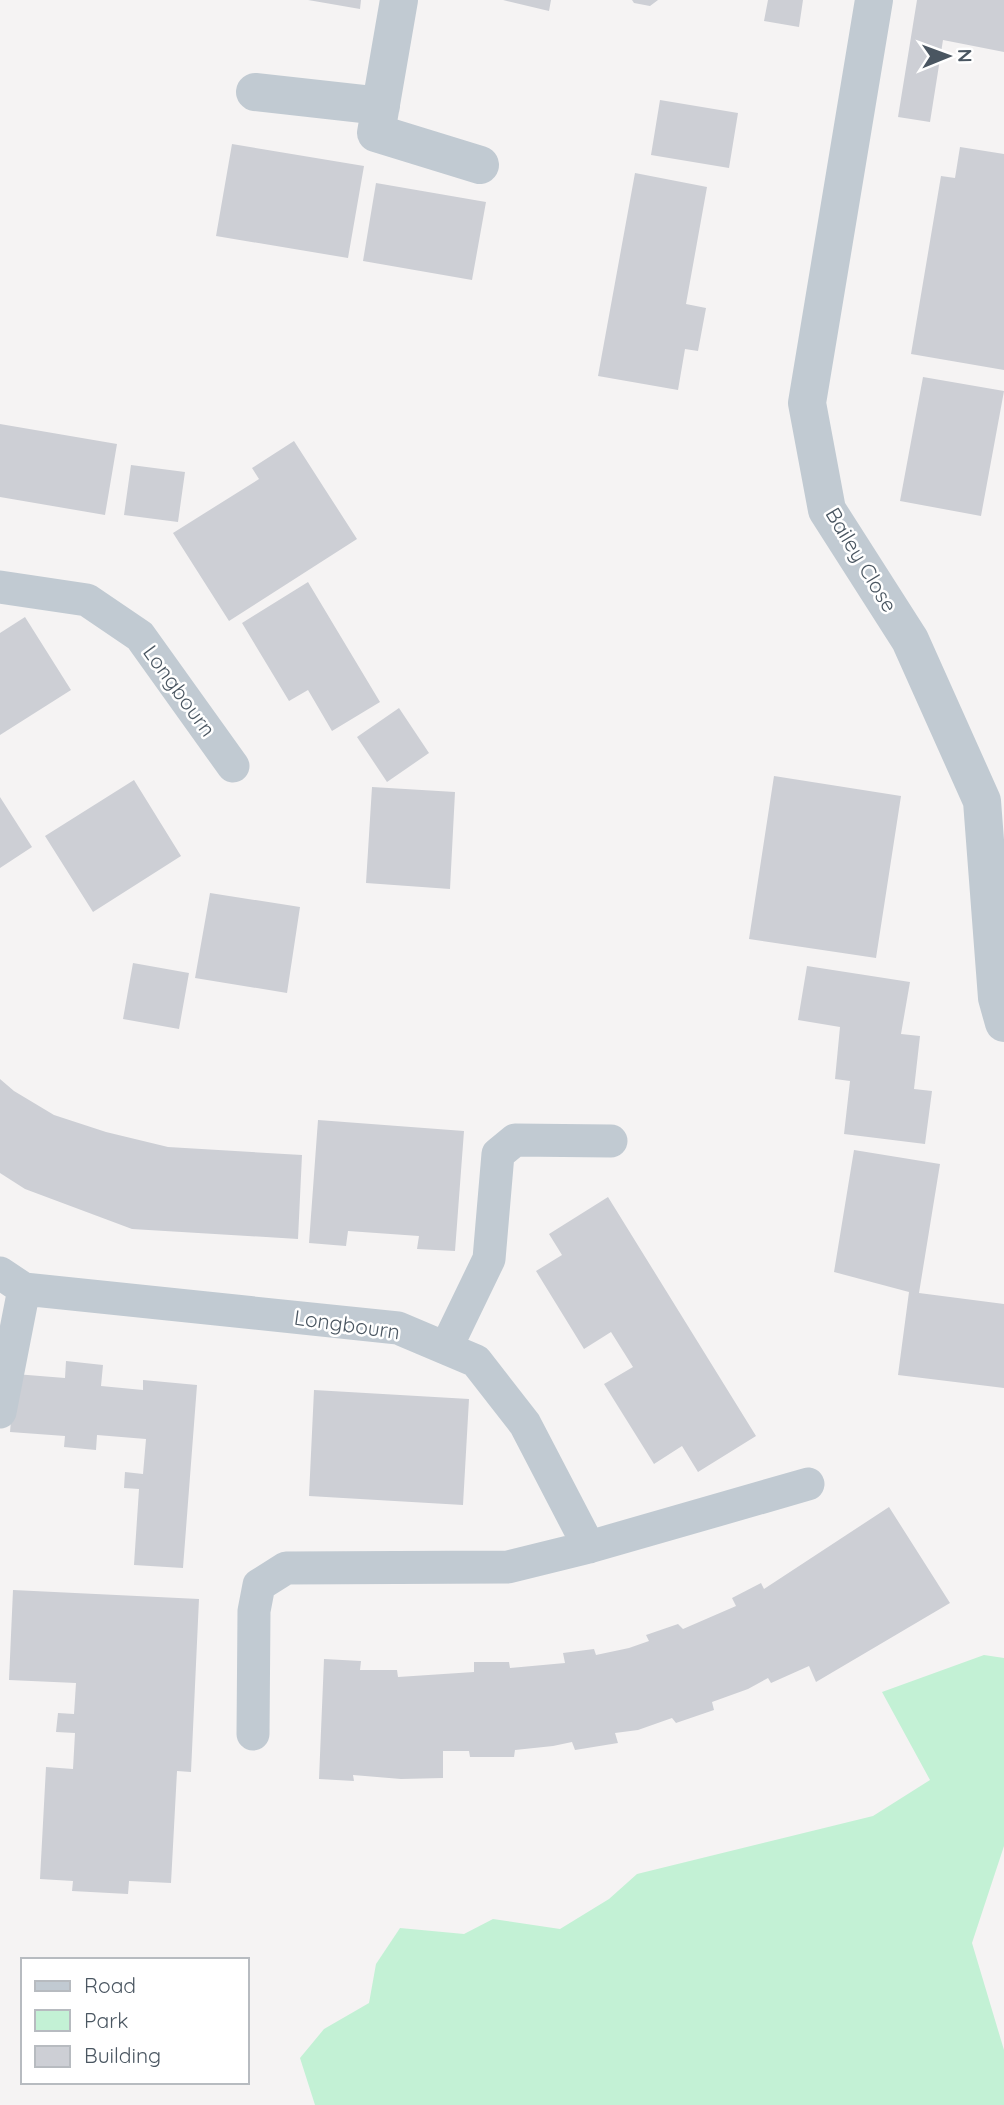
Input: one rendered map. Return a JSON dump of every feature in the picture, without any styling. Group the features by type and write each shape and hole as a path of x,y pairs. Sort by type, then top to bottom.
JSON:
{"street":[{"path":"379,120 400,0"},
{"name":"Bailey Close","path":"874,0 807,403 827,510 910,640 982,801 997,998 1004,1023"},
{"path":"255,92 379,120 480,165"}],"lane":[{"name":"Longbourn","path":"0,587 87,600 139,636 233,766"},
{"path":"446,1349 489,1259 498,1154 515,1140 611,1141"},
{"name":"Longbourn","path":"12,1281 398,1328 475,1361 525,1424 589,1547"},
{"path":"0,1412 12,1281"},
{"path":"253,1734 254,1611 259,1585 286,1568 508,1567 589,1547 808,1484"}],"green space":[{"path":"984,1655 1004,1658 1004,1846 972,1943 1004,2050 1004,2105 315,2105 300,2058 324,2029 369,2003 376,1964 400,1928 464,1934 493,1919 560,1929 609,1899 637,1874 873,1816 930,1780 882,1692"}],"building":[{"path":"308,0 361,0 360,9"},
{"path":"503,0 551,0 549,11"},
{"path":"632,0 658,0 650,6 634,3"},
{"path":"768,0 803,0 799,27 764,21"},
{"path":"917,0 1004,0 1004,52 943,40 930,122 898,117"},
{"path":"660,100 738,113 729,168 651,155"},
{"path":"232,144 364,166 348,258 216,236"},
{"path":"960,147 1004,154 1004,370 911,354 941,176 955,178"},
{"path":"635,173 707,187 686,304 706,308 698,351 685,349 678,390 598,376"},
{"path":"376,183 486,202 472,280 363,261"},
{"path":"923,377 1004,391 981,516 900,501"},
{"path":"0,424 117,444 105,515 0,497"},
{"path":"294,441 357,539 229,621 173,533 259,479 252,468"},
{"path":"131,465 185,472 178,522 124,515"},
{"path":"308,582 380,702 332,731 308,690 289,701 242,623"},
{"path":"25,617 71,690 0,735 0,633"},
{"path":"399,708 429,753 387,782 357,737"},
{"path":"774,776 901,796 876,958 749,939"},
{"path":"134,780 181,856 93,912 45,836"},
{"path":"372,787 455,792 450,889 366,883"},
{"path":"0,797 32,847 0,868"},
{"path":"210,893 300,907 287,993 195,978"},
{"path":"133,963 189,973 179,1029 123,1019"},
{"path":"807,966 910,982 901,1034 920,1036 914,1089 932,1091 925,1144 844,1134 850,1081 835,1079 840,1027 798,1020"},
{"path":"0,1079 14,1091 54,1115 106,1132 168,1147 302,1155 298,1239 132,1229 25,1189 0,1173"},
{"path":"318,1120 464,1131 455,1251 417,1249 419,1236 348,1231 346,1246 309,1243"},
{"path":"854,1150 940,1164 919,1293 1004,1304 1004,1388 898,1375 909,1292 834,1272"},
{"path":"608,1197 756,1436 698,1472 682,1446 654,1464 604,1384 633,1367 611,1332 584,1349 536,1271 562,1255 549,1234"},
{"path":"66,1361 103,1365 101,1386 143,1390 143,1380 197,1385 183,1568 134,1565 139,1489 124,1488 125,1472 143,1474 146,1439 97,1435 96,1450 64,1447 65,1436 10,1432 15,1374 65,1378"},
{"path":"314,1390 469,1399 463,1505 309,1496"},
{"path":"889,1507 950,1603 816,1682 809,1666 771,1683 768,1678 748,1689 712,1702 714,1710 676,1723 672,1718 638,1730 615,1733 618,1743 575,1750 572,1742 515,1750 514,1757 470,1757 469,1751 443,1751 443,1778 401,1779 353,1775 354,1781 319,1779 324,1659 361,1661 360,1670 397,1670 398,1677 474,1672 474,1662 509,1662 510,1668 565,1663 563,1653 594,1649 596,1655 629,1648 649,1641 646,1635 678,1624 683,1629 736,1606 732,1598 761,1583 764,1589"},
{"path":"13,1590 199,1599 191,1772 177,1771 171,1883 129,1881 128,1894 72,1891 73,1881 40,1879 46,1767 73,1769 75,1733 56,1732 58,1713 74,1714 76,1683 9,1680"}]}
